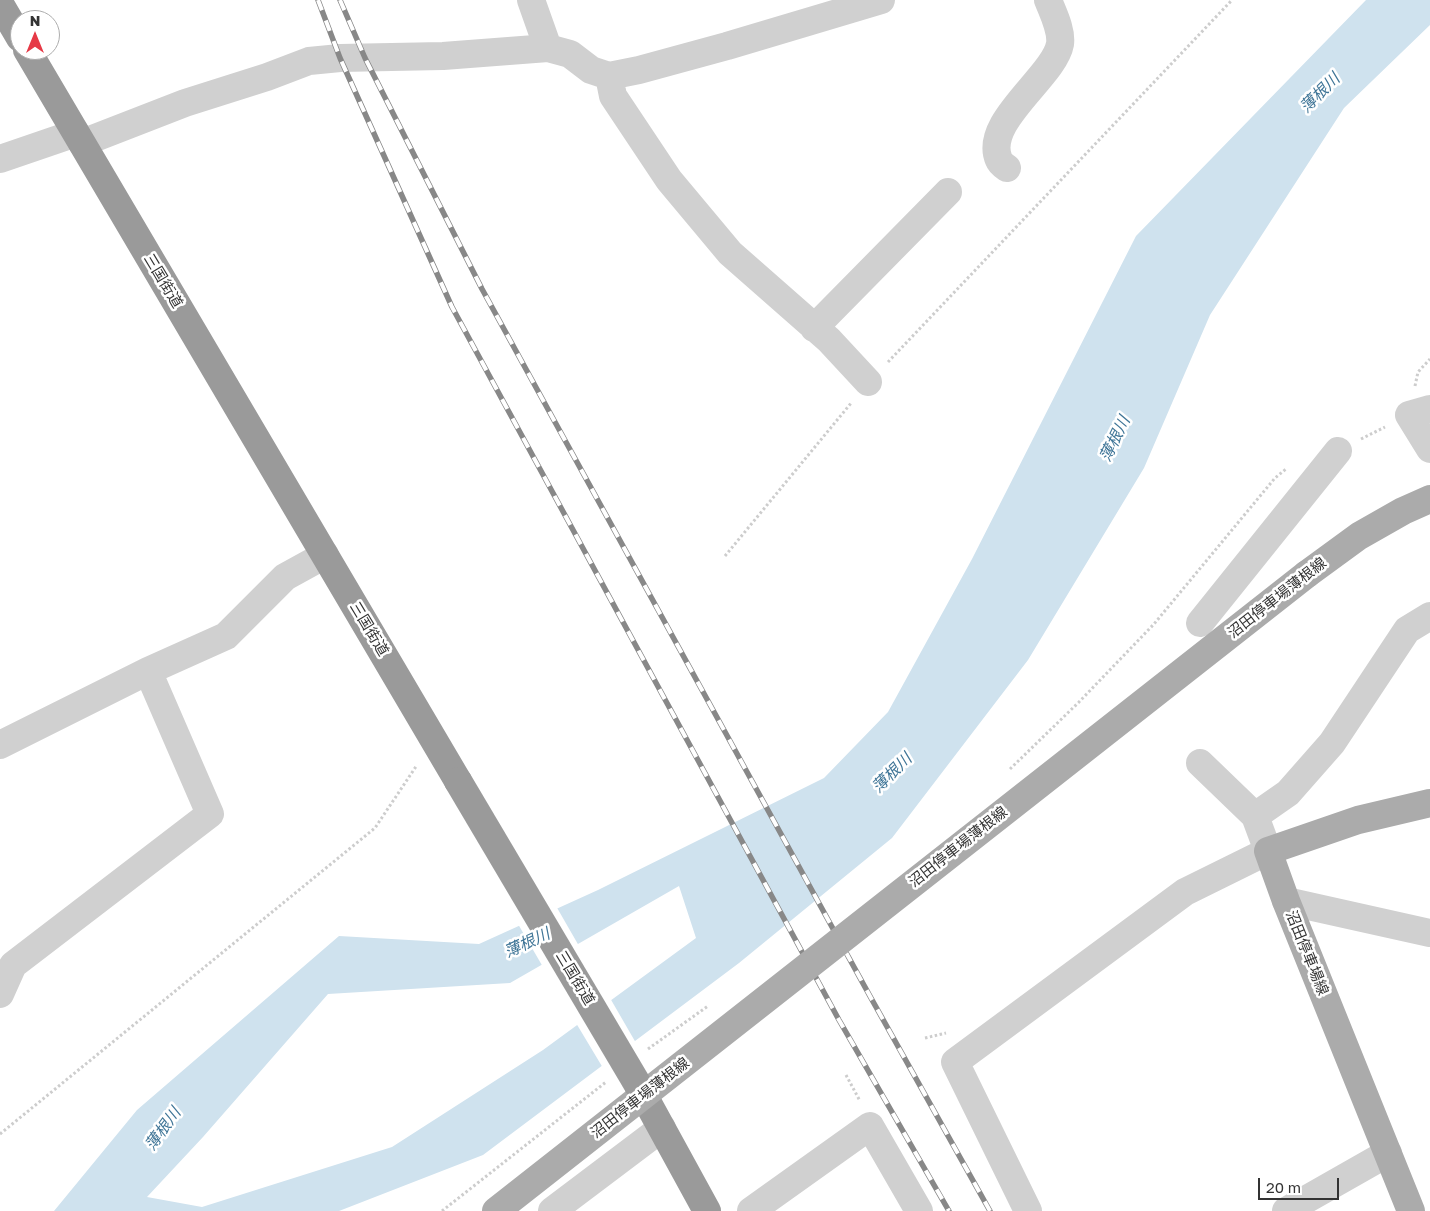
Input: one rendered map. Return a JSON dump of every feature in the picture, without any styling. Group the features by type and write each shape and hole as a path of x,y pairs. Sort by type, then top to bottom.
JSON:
{"highway":[{"path":"0,4 10,21"},
{"name":"三国街道","path":"33,60 638,1085 707,1211"}],"main road":[{"name":"沼田停車場薄根線","path":"496,1211 1308,574 1359,536 1403,511 1430,499"},
{"path":"1268,851 1358,820 1430,803"},
{"name":"沼田停車場線","path":"1268,851 1286,902 1411,1211"}],"street":[{"path":"531,0 548,48"},
{"path":"0,159 79,138 185,102 267,77 309,61 340,58 443,56 548,48 570,54 591,70 609,76 639,70 727,46 881,0"},
{"path":"1007,168 999,160 997,146 1000,130 1011,112 1055,57 1060,44 1058,25 1048,0"},
{"path":"609,76 613,96 669,180 730,254 829,340 868,382"},
{"path":"814,328 948,192"},
{"path":"1430,409 1409,415 1430,449"},
{"path":"1200,623 1338,451"},
{"path":"0,745 148,671 226,636 285,577 325,555"},
{"path":"1255,816 1288,793 1332,742 1407,630 1430,616"},
{"path":"0,994 13,965 210,814 148,671"},
{"path":"1028,1211 955,1062 1185,892 1268,851 1255,816 1200,763"},
{"path":"1286,902 1430,933"},
{"path":"751,1211 870,1126 918,1211"},
{"path":"552,1211 662,1128"},
{"path":"1286,1211 1388,1152"}],"path":[{"path":"725,556 868,382 1232,0"},
{"path":"1006,774 1154,624 1275,478 1287,468"},
{"path":"0,1134 375,828 434,739"},
{"path":"647,1050 715,1002"},
{"path":"442,1211 609,1080"}],"water":[{"name":"薄根川","path":"1366,0 1430,0 1430,25 1344,108 1210,315 1144,468 1028,660 892,838 739,963 483,1155 339,1211 54,1211 137,1110 339,936 479,944 598,890 824,778 888,712 972,559 1136,236","holes":["679,886 696,938 543,1050 392,1147 202,1207 147,1197 203,1137 328,994 510,983"]}],"pier":[{"path":"556,906 579,946 543,967 518,924"},
{"path":"610,998 636,1043 603,1068 576,1023"}],"railway":[{"path":"318,0 340,58 452,307 839,1020 949,1211"},
{"path":"340,0 365,58 482,289 990,1211"}]}
